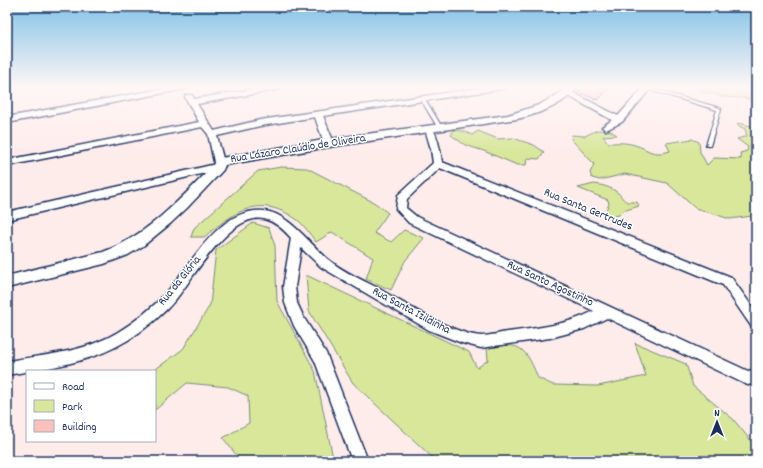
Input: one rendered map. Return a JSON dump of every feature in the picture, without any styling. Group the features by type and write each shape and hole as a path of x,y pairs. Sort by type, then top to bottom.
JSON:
{"street":[{"path":"7,120 67,109"},
{"path":"7,216 219,164 212,134 204,124 196,109"},
{"path":"212,134 260,124 356,109"},
{"name":"Rua Lázaro Claúdio de Oliveira","path":"7,282 104,258 124,251 138,242 182,206 219,164 329,143 508,118 541,109"},
{"path":"600,109 618,120"},
{"path":"606,127 618,120 628,109"},
{"path":"318,115 329,143"},
{"path":"7,163 204,124"},
{"path":"434,128 438,164"},
{"name":"Rua Santa Gertrudes","path":"438,164 727,281 756,322"},
{"name":"Rua Santo Agostinho","path":"438,164 402,198 400,209 413,220 748,378 756,376"},
{"name":"Rua da Glória","path":"7,368 75,357 100,348 122,337 147,318 171,296 213,241 248,215 267,215 275,217 297,237"},
{"path":"297,237 289,287 291,303 299,322 321,358 360,461"},
{"name":"Rua Santa Izildinha","path":"297,237 325,264 346,277 434,326 462,338 481,342 550,332 584,323 607,311"}],"lane":[{"path":"426,109 434,128"},
{"path":"708,145 718,109"}],"green space":[{"path":"738,123 751,126 756,133 756,139 753,142 756,146 756,218 752,216 730,219 695,208 667,183 625,174 600,180 592,178 590,173 594,164 571,139 572,135 585,136 597,130 611,131 617,135 603,136 608,143 628,143 650,151 663,153 670,151 666,143 692,139 699,142 700,152 707,165 714,158 741,159 740,153 747,151 748,147 737,139 747,136 745,129 737,125"},
{"path":"454,130 463,131 472,135 478,131 498,139 513,138 534,145 544,152 539,159 527,158 526,165 517,165 484,151 465,145 451,135"},
{"path":"281,167 307,168 375,203 388,213 374,233 391,242 404,230 424,238 405,261 391,290 366,279 373,258 332,232 316,242 299,221 282,211 270,207 247,209 226,220 204,237 191,237 194,228 258,171"},
{"path":"594,184 612,189 626,201 637,202 639,206 611,217 605,212 609,204 608,200 578,188"},
{"path":"253,223 269,228 275,246 277,301 315,371 333,458 330,461 241,461 223,438 249,423 248,396 228,387 187,383 156,409 156,370 154,370 183,349 210,305 216,250"},
{"path":"306,275 469,352 477,368 488,360 487,348 503,346 518,347 529,358 538,378 553,385 598,386 646,376 635,343 686,364 693,386 733,419 756,447 756,461 436,461 353,383 309,311"}]}
